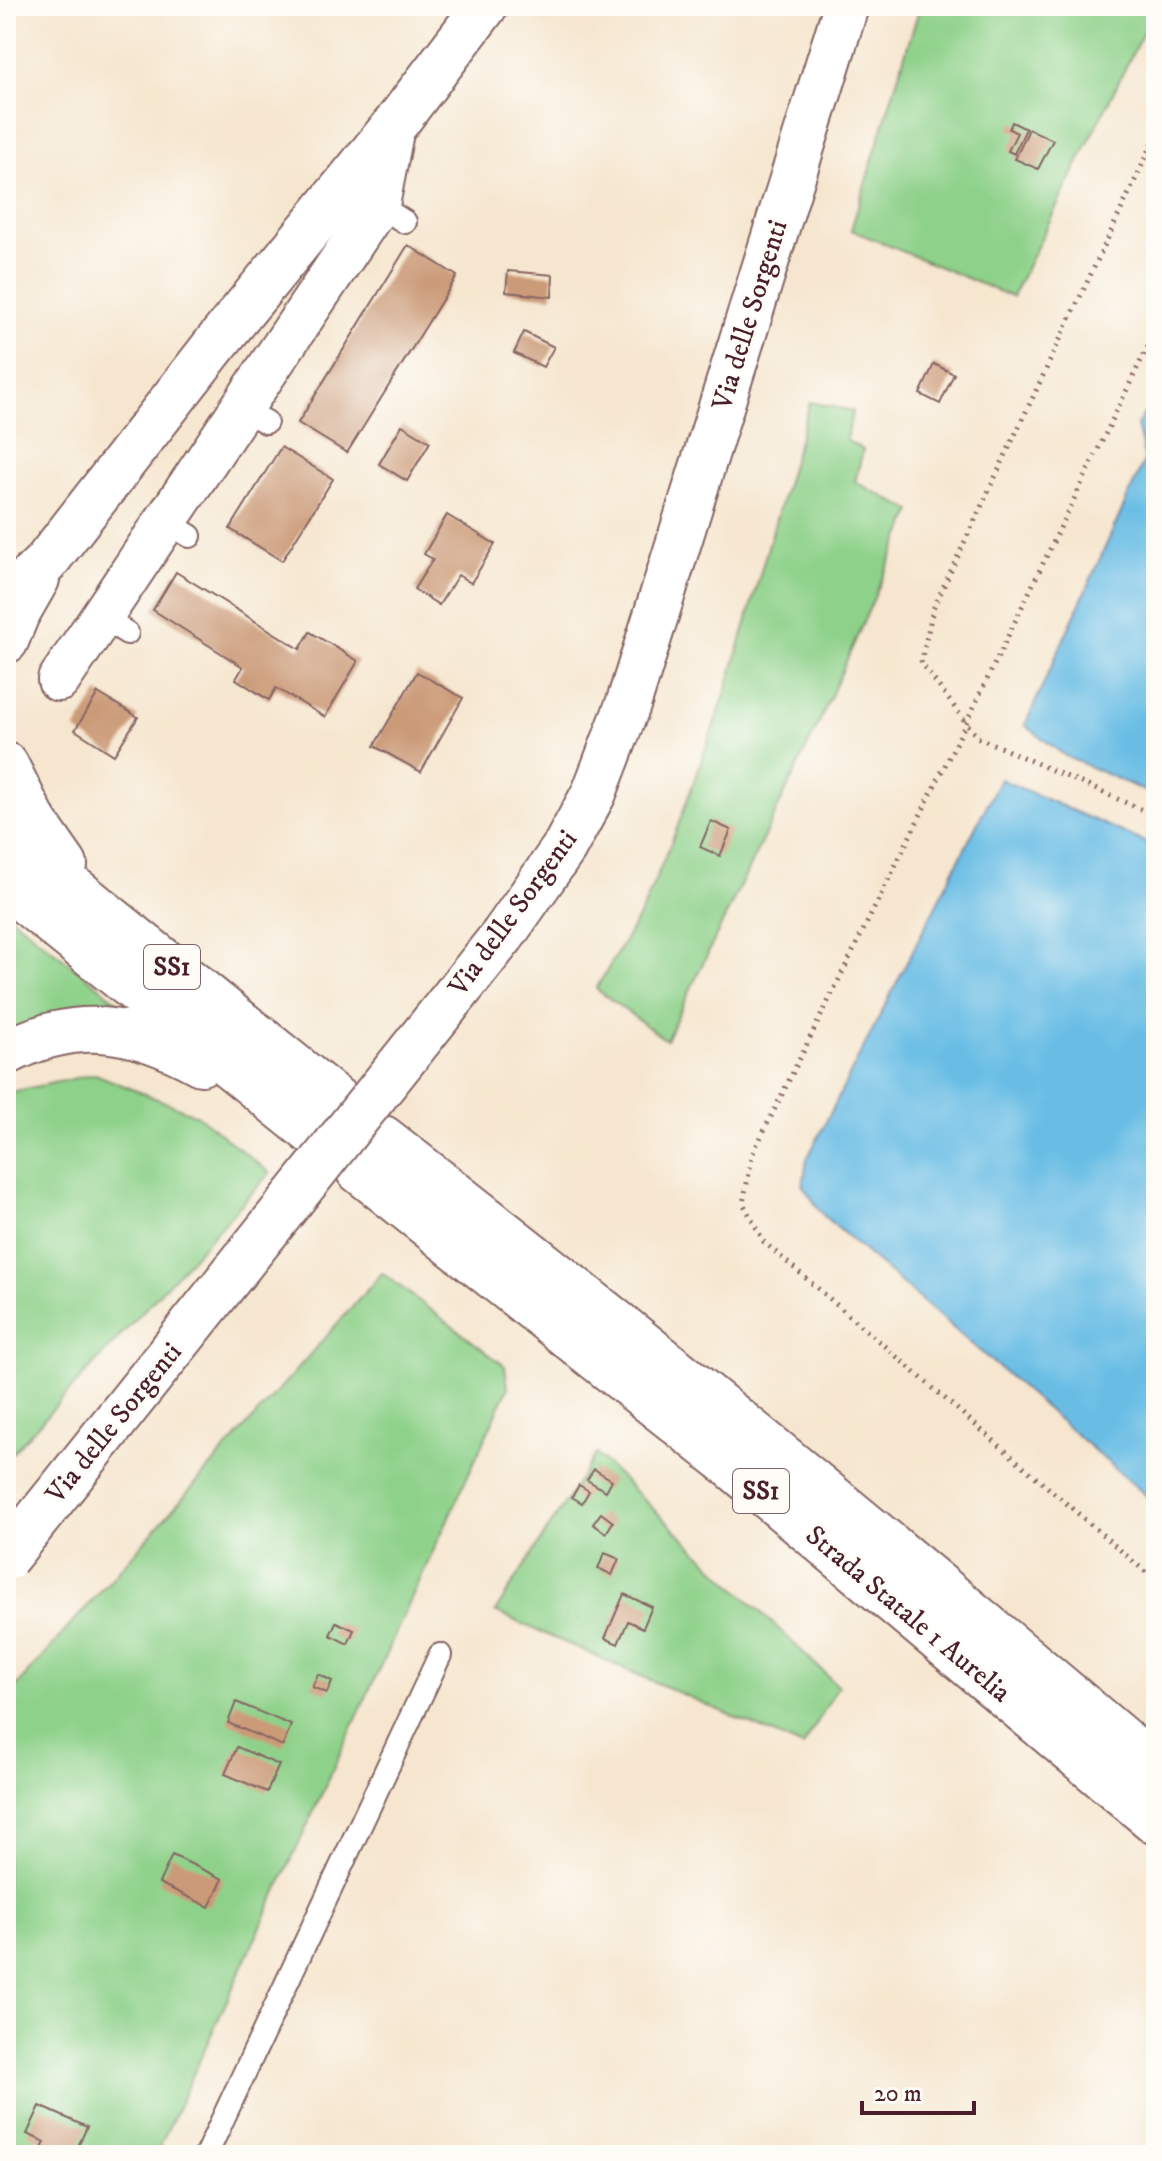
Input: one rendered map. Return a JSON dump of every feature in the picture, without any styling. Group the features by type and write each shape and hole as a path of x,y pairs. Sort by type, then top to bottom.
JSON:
{"main road":[{"path":"6,601 46,562 214,346 393,127 485,6"},
{"name":"Via delle Sorgenti","path":"6,1558 503,935 564,848 594,793 629,702 845,8"},
{"path":"6,641 46,562"},
{"path":"6,765 33,819 86,898"},
{"name":"SS1","path":"6,834 86,898 326,1117 281,1107 6,886"},
{"path":"6,1053 59,1032 102,1028 178,1050 281,1107"},
{"name":"Strada Statale 1 Aurelia","path":"1156,1768 551,1268 371,1154 723,1459 1156,1822"}],"street":[{"path":"59,680 114,625 391,214 393,127"}],"lane":[{"path":"206,2155 440,1655"}],"path":[{"path":"1156,136 933,609 921,663 977,737 1156,816"},
{"path":"1156,344 1147,348 753,1153 743,1203 764,1242 1156,1581"}],"green space":[{"path":"920,6 1156,6 1012,297 851,230"},
{"path":"810,402 853,411 846,440 863,450 855,482 912,511 823,714 666,1040 596,989 642,911 676,831 726,692"},
{"path":"6,913 118,1002 125,1016 6,1038"},
{"path":"95,1074 197,1115 270,1173 6,1460 6,1093"},
{"path":"382,1273 505,1366 508,1388 156,2155 6,2155 6,1698"},
{"path":"596,1454 838,1686 803,1747 495,1612"}],"water":[{"path":"1156,396 1156,796 1065,756 1025,725 1145,459 1137,425"},
{"path":"1000,779 1156,847 1156,1504 824,1216 803,1186 807,1159"}],"building":[{"path":"1012,122 1026,129 1014,154 1008,151 1017,133 1009,129"},
{"path":"1029,129 1053,140 1038,169 1015,159"},
{"path":"408,245 457,276 347,453 298,423"},
{"path":"508,271 553,275 552,297 506,292"},
{"path":"524,332 554,347 543,367 514,353"},
{"path":"934,364 954,374 940,404 920,394"},
{"path":"402,425 430,442 407,481 379,464"},
{"path":"281,447 333,479 282,561 230,529"},
{"path":"447,515 495,544 471,583 458,575 439,605 414,589 433,559 424,554"},
{"path":"176,572 300,649 310,632 358,661 325,717 276,688 269,700 236,679 243,667 153,610"},
{"path":"417,672 463,698 421,772 374,746"},
{"path":"98,693 138,717 114,755 75,730"},
{"path":"711,821 731,830 720,856 700,847"},
{"path":"594,1469 612,1480 606,1491 587,1480"},
{"path":"579,1485 589,1491 582,1503 572,1497"},
{"path":"601,1513 613,1522 606,1533 593,1524"},
{"path":"605,1553 619,1559 612,1575 598,1568"},
{"path":"624,1594 652,1607 643,1628 628,1621 618,1644 605,1638"},
{"path":"336,1622 354,1630 348,1644 330,1635"},
{"path":"318,1674 332,1681 327,1693 312,1687"},
{"path":"236,1702 291,1725 283,1746 228,1723"},
{"path":"237,1747 279,1765 267,1792 225,1774"},
{"path":"172,1855 223,1879 209,1907 159,1883"},
{"path":"40,2106 87,2127 74,2155 39,2155 45,2142 27,2134"}]}
